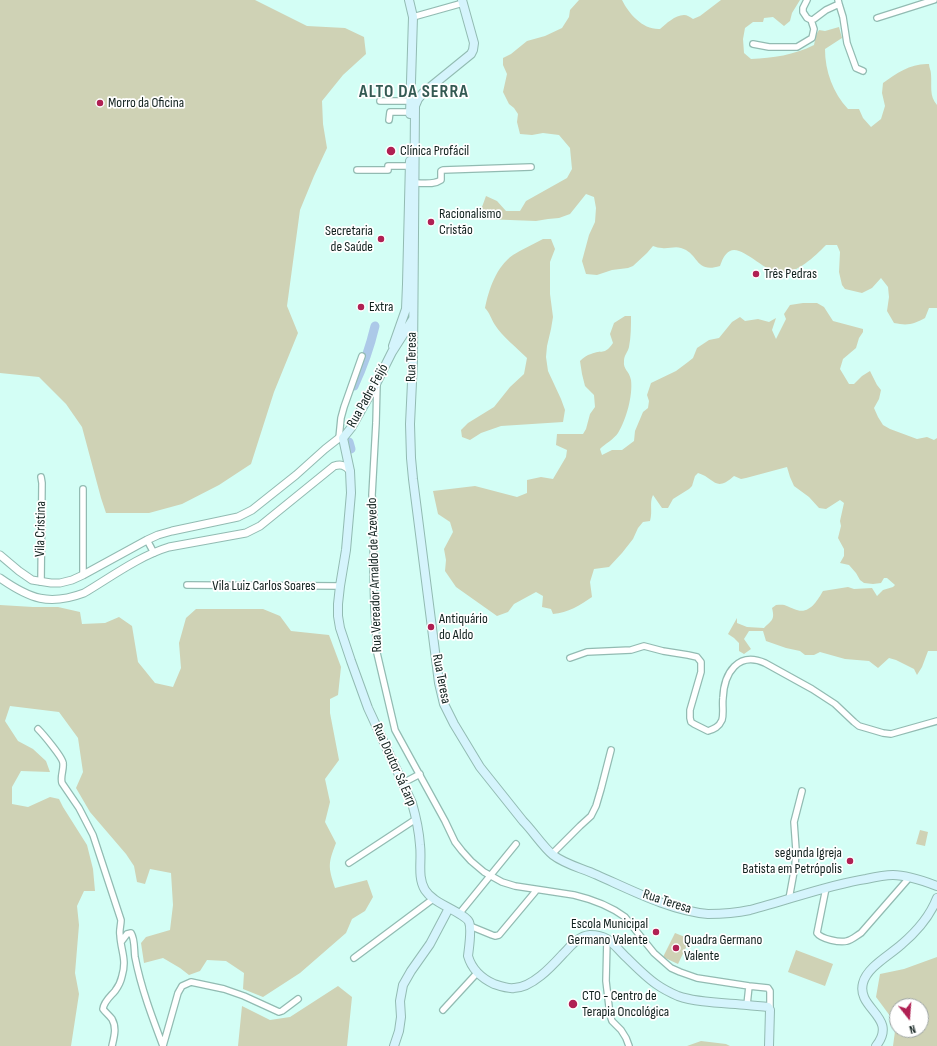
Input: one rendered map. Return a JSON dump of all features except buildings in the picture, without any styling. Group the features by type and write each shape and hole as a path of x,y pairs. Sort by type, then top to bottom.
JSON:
{"main road":[{"name":"Rua Teresa","path":"409,0 413,17 407,284 409,309 413,318 413,361 410,424 411,458 439,683 444,704 454,724 480,767 523,821 552,854 573,866 594,873 650,898 681,909 707,914 725,914 749,910 855,880 888,875 909,878 937,886"},
{"path":"412,84 416,90 423,93 471,54 474,43 462,2"},
{"name":"Rua Teresa","path":"409,309 414,284 415,106 423,93"},
{"name":"Rua Padre Feijó","path":"392,352 403,317 409,309"},
{"name":"Rua Padre Feijó","path":"341,438 351,428 392,352 413,318"},
{"name":"Rua Doutor Sá Earp","path":"341,438 347,455 351,478 346,550 340,586 338,616 340,628 368,708 412,803 420,845 422,883 426,891 433,899 449,908 462,911 470,926"},
{"path":"876,1046 883,1029 881,1021 864,997 862,989 865,977 871,969 913,934 926,917 937,898"},
{"path":"394,1046 399,1031 401,1017 400,1001 403,985 430,944 449,908"},
{"path":"470,926 468,956 471,965 477,973 496,985 509,988 524,986 536,980 580,938 588,935 598,935 607,939 614,945 644,975 677,996 693,1000 770,1007 769,1046"}],"street":[{"path":"753,44 769,47 797,46 812,38 814,29 811,20 807,18 803,12 803,8 807,0"},
{"path":"877,18 934,0"},
{"path":"413,17 462,2"},
{"path":"811,20 839,2 847,43 856,68 863,71"},
{"path":"380,101 410,101"},
{"path":"389,120 390,112 410,112"},
{"path":"357,170 388,170 388,166 410,166"},
{"path":"415,184 434,183 440,181 441,171 443,170 531,167"},
{"path":"0,555 32,580 60,583 83,575 158,535 238,517 252,510 272,496 325,449 341,438 341,418 362,356"},
{"name":"Rua Vereador Arnaldo de Azevedo","path":"377,382 372,495 374,515 373,565 377,653 396,730 455,842 471,861 484,872 502,882 515,886 574,895 610,908 625,917 654,954 671,968 697,978 748,986 765,987 770,989 770,1007"},
{"path":"0,578 17,590 30,596 46,599 64,599 84,593 141,559 169,547 246,533 253,530 260,526 347,455"},
{"path":"334,466 341,464 350,470"},
{"name":"Vila Cristina","path":"41,477 41,582"},
{"path":"83,488 83,575"},
{"path":"147,540 154,553"},
{"name":"Vila Luiz Carlos Soares","path":"187,585 340,586"},
{"path":"570,658 587,652 631,650 644,646 663,652 697,657 700,662 701,672 690,710 690,718 691,722 708,730 716,728 722,720 725,684 730,671 736,664 750,659 765,663 812,689 835,704 854,722 866,728 891,734 937,721"},
{"path":"38,729 45,735 63,763 62,782 79,808 93,835 122,920 119,933 125,965 122,978 115,991 111,994 103,1006 114,1024 115,1029 112,1046"},
{"path":"552,854 591,816 598,801 611,750"},
{"path":"403,783 420,774"},
{"path":"789,899 795,866 796,850 794,822 802,791"},
{"path":"349,864 416,819"},
{"path":"462,911 516,844"},
{"path":"826,888 817,933 819,936 843,942 848,941 861,933 909,878"},
{"path":"470,926 495,936 499,935 535,892"},
{"path":"354,958 433,899"},
{"path":"121,942 127,934 131,933 133,937 139,976 163,1046"},
{"path":"607,939 606,980 610,1015 612,1021 621,1030 626,1038 629,1046"},
{"path":"443,1010 477,973"},
{"path":"163,1046 178,993 182,986 191,982 224,989 244,996 279,1012 298,999"},
{"path":"747,1005 748,986"}],"green space":[{"path":"0,0 255,0 307,26 345,28 364,37 366,54 343,75 322,101 323,124 327,148 300,210 287,306 298,333 274,392 251,464 219,485 182,504 149,513 106,513 82,427 66,404 39,377 0,373"},
{"path":"579,0 622,0 628,11 642,24 654,29 660,29 677,16 686,15 693,19 700,16 721,0 800,0 792,13 790,21 784,26 773,17 764,18 763,22 753,22 745,28 743,39 744,53 751,59 791,54 814,45 816,35 819,30 825,31 839,27 842,38 825,49 828,73 834,89 843,103 848,109 859,109 863,118 871,127 881,119 885,106 882,93 883,83 899,72 910,67 929,64 931,73 931,91 934,102 937,105 937,308 929,308 925,318 914,323 894,323 887,311 889,297 888,287 881,278 872,288 862,293 845,289 842,285 839,272 840,252 837,245 826,245 805,264 793,270 780,273 767,268 740,251 730,251 726,254 720,266 712,268 701,265 691,254 681,248 659,248 653,246 633,266 612,270 597,275 586,274 582,261 589,235 595,222 596,208 594,197 586,194 570,214 559,218 536,221 484,219 482,207 486,196 497,201 506,211 520,211 526,201 567,178 572,169 570,148 559,135 543,133 532,135 520,134 517,122 518,114 509,104 503,92 507,74 503,65 503,58 511,54 527,41 545,36 562,28 569,17 570,10"},
{"path":"543,239 551,239 555,249 550,262 550,294 553,317 546,357 548,371 565,410 563,422 501,426 481,433 470,440 462,437 461,430 468,423 494,407 510,387 524,374 527,358 498,329 485,308 494,279 507,260 513,255"},
{"path":"817,303 824,307 833,321 863,329 856,348 843,359 840,369 849,384 854,384 870,371 881,390 879,399 874,408 883,425 917,439 927,437 934,440 937,438 937,651 928,651 922,667 917,675 914,669 889,658 878,668 869,661 845,659 820,652 814,655 805,655 800,651 766,641 763,631 749,631 744,639 751,649 744,654 739,651 739,643 728,634 737,618 737,623 747,627 764,628 772,620 772,608 776,605 784,605 799,611 804,611 812,606 823,591 848,587 854,589 872,588 877,596 883,590 895,585 887,578 884,578 881,583 864,583 849,565 840,563 844,556 844,549 838,538 844,503 840,500 826,509 819,508 809,497 794,486 787,467 741,479 734,476 728,481 719,484 698,473 695,476 692,486 673,499 668,508 662,508 653,495 651,501 650,521 643,522 638,528 633,539 609,567 594,569 590,582 592,597 569,610 553,614 551,609 542,607 543,596 536,592 514,604 508,612 497,616 456,587 445,571 446,560 444,549 453,532 450,522 438,514 433,491 475,486 517,497 527,493 527,480 541,477 553,479 566,457 567,450 556,445 557,434 583,434 590,414 595,407 594,395 585,386 580,361 588,355 605,351 610,347 613,343 610,334 614,323 625,316 631,316 630,343 624,364 631,380 631,393 626,415 621,428 614,437 600,449 602,455 612,450 622,450 634,441 635,431 643,412 648,408 649,401 647,395 651,383 676,371 688,362 693,358 697,348 709,340 719,338 732,322 740,317 745,321 758,319 769,322 776,318 772,330 776,339 786,319 784,314 790,305"},
{"path":"0,605 58,607 80,612 82,624 105,623 119,617 132,626 138,662 155,683 173,687 181,668 179,643 186,618 196,609 263,609 280,616 291,631 329,635 341,667 338,695 330,699 330,713 339,760 325,779 330,802 325,822 336,843 331,856 330,870 335,888 367,880 373,897 365,911 352,919 346,933 300,973 263,997 243,989 244,973 226,961 207,960 200,971 189,975 163,958 144,963 141,943 146,937 170,930 173,905 171,873 150,869 145,884 137,882 134,866 126,854 90,812 76,788 83,772 78,738 59,712 10,706 5,721 18,741 33,749 46,761 50,772 21,771 12,787 12,804 28,807 50,797 59,799 87,845 93,869 95,891 84,891 77,906 79,925 75,973 79,994 71,1046 0,1046"},
{"path":"920,830 928,832 925,846 916,844"},
{"name":"Quadra Germano Valente","path":"675,933 690,939 678,964 663,957"},
{"path":"796,950 833,964 825,986 788,972"},
{"path":"937,957 937,1046 893,1046 894,1038 929,1038 929,998 889,998 889,1015 876,997 880,974 904,969"},
{"path":"338,986 352,997 347,1046 238,1046 242,1006 270,1020 290,1017"},
{"path":"701,1041 726,1044 730,1046 687,1046"}],"waterway":[{"path":"354,386 366,357 375,326"},
{"path":"349,442 351,449"}],"place":[{"name":"Morro da Oficina","path":"100,103"},
{"name":"Clínica Profácil","path":"391,151"},
{"name":"Racionalismo Cristão","path":"431,222"},
{"name":"Secretaria de Saúde","path":"381,239"},
{"name":"Três Pedras","path":"756,274"},
{"name":"Extra","path":"361,307"},
{"name":"Antiquário do Aldo","path":"431,627"},
{"name":"segunda Igreja Batista em Petrópolis","path":"850,861"},
{"name":"Escola Municipal Germano Valente","path":"656,932"},
{"name":"Quadra Germano Valente","path":"676,948"},
{"name":"CTO - Centro de Terapia Oncológica","path":"573,1004"}],"district":[{"name":"ALTO DA SERRA","path":"414,92"}]}
